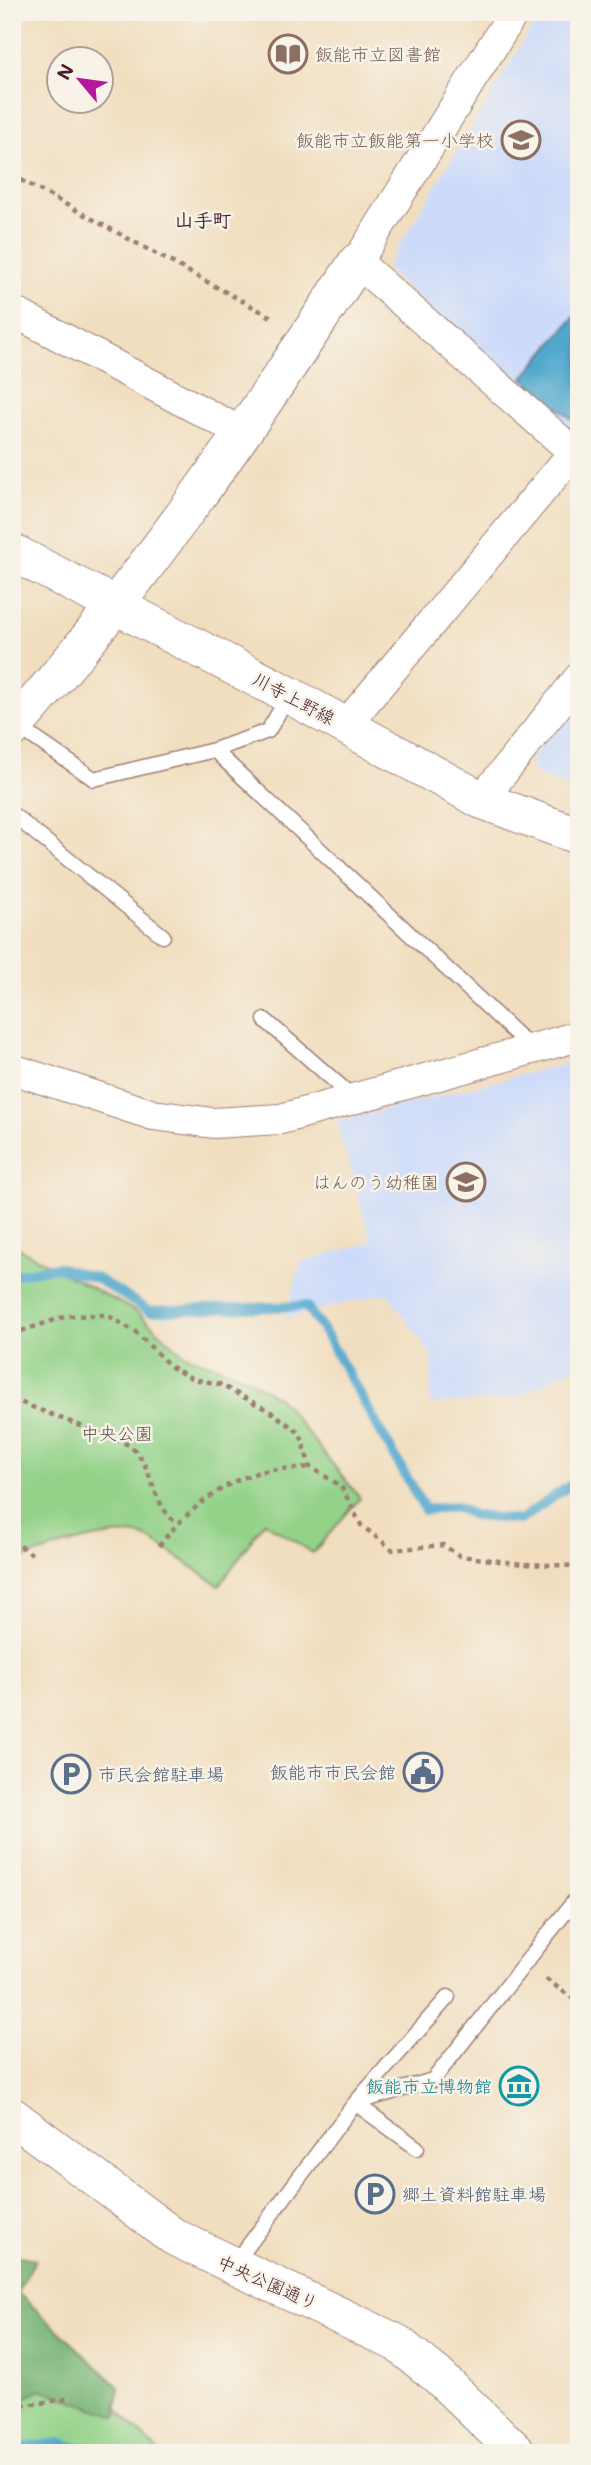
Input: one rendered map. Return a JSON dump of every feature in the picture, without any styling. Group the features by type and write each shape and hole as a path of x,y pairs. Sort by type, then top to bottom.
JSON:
{"street":[{"path":"14,727 116,604 308,337 514,12"},
{"path":"345,726 576,454 357,262"},
{"path":"12,311 241,432"},
{"name":"川寺上野線","path":"12,552 289,695 481,800 579,836"},
{"path":"481,800 579,678"},
{"path":"12,1069 153,1115 213,1123 281,1119 530,1047 579,1036"},
{"name":"中央公園通り","path":"12,2116 174,2237 232,2267 397,2343 437,2375 518,2453"}],"lane":[{"path":"14,727 94,779 214,750 268,731 289,695"},
{"path":"214,750 530,1047"},
{"path":"12,814 163,936"},
{"path":"265,1020 354,1098"},
{"path":"355,2104 433,2080 579,1895"},
{"path":"232,2267 355,2104 448,1997"},
{"path":"355,2104 417,2148"}],"path":[{"path":"12,175 308,337"},
{"path":"12,1334 67,1316 107,1315 136,1332 171,1367 193,1379 219,1384 271,1412 300,1433 310,1467"},
{"path":"12,1399 129,1445 142,1455 162,1511 176,1524"},
{"path":"159,1546 176,1524 230,1484 261,1472 310,1467 341,1486 361,1525 393,1550 443,1545 460,1556 523,1564 579,1566"},
{"path":"12,1540 32,1554"},
{"path":"525,1964 579,2003"},
{"path":"12,2406 67,2399"},
{"path":"12,2427 21,2453"}],"shaded area":[{"name":"飯能市立飯能第一小学校","path":"541,12 579,12 579,449 386,268"},
{"path":"579,697 579,791 536,775 530,760"},
{"name":"はんのう幼稚園","path":"579,1060 579,1365 514,1399 430,1404 432,1356 387,1293 285,1318 301,1262 372,1242 336,1122"}],"green space":[{"name":"中央公園","path":"12,1245 137,1312 185,1355 243,1376 280,1399 360,1498 313,1553 264,1522 219,1586 166,1549 147,1538 135,1535 79,1541 12,1564"},
{"path":"12,2255 36,2259 17,2292 119,2387 116,2416 40,2389 12,2406"},
{"path":"12,2349 93,2385 160,2453 12,2453"}],"water":[{"path":"579,311 579,425 523,378"}],"waterway":[{"path":"12,1275 57,1267 96,1278 149,1311 306,1306 325,1333 425,1510 455,1506 475,1516 520,1520 579,1479"},
{"path":"12,2449 61,2443 95,2453"}],"place":[{"name":"飯能市立図書館","path":"288,54"},
{"name":"飯能市立飯能第一小学校","path":"521,140"},
{"name":"はんのう幼稚園","path":"466,1182"},
{"name":"飯能市市民会館","path":"423,1772"},
{"name":"市民会館駐車場","path":"71,1774"},
{"name":"飯能市立博物館","path":"519,2086"},
{"name":"郷土資料館駐車場","path":"375,2194"}],"district":[{"name":"山手町","path":"203,219"}]}
